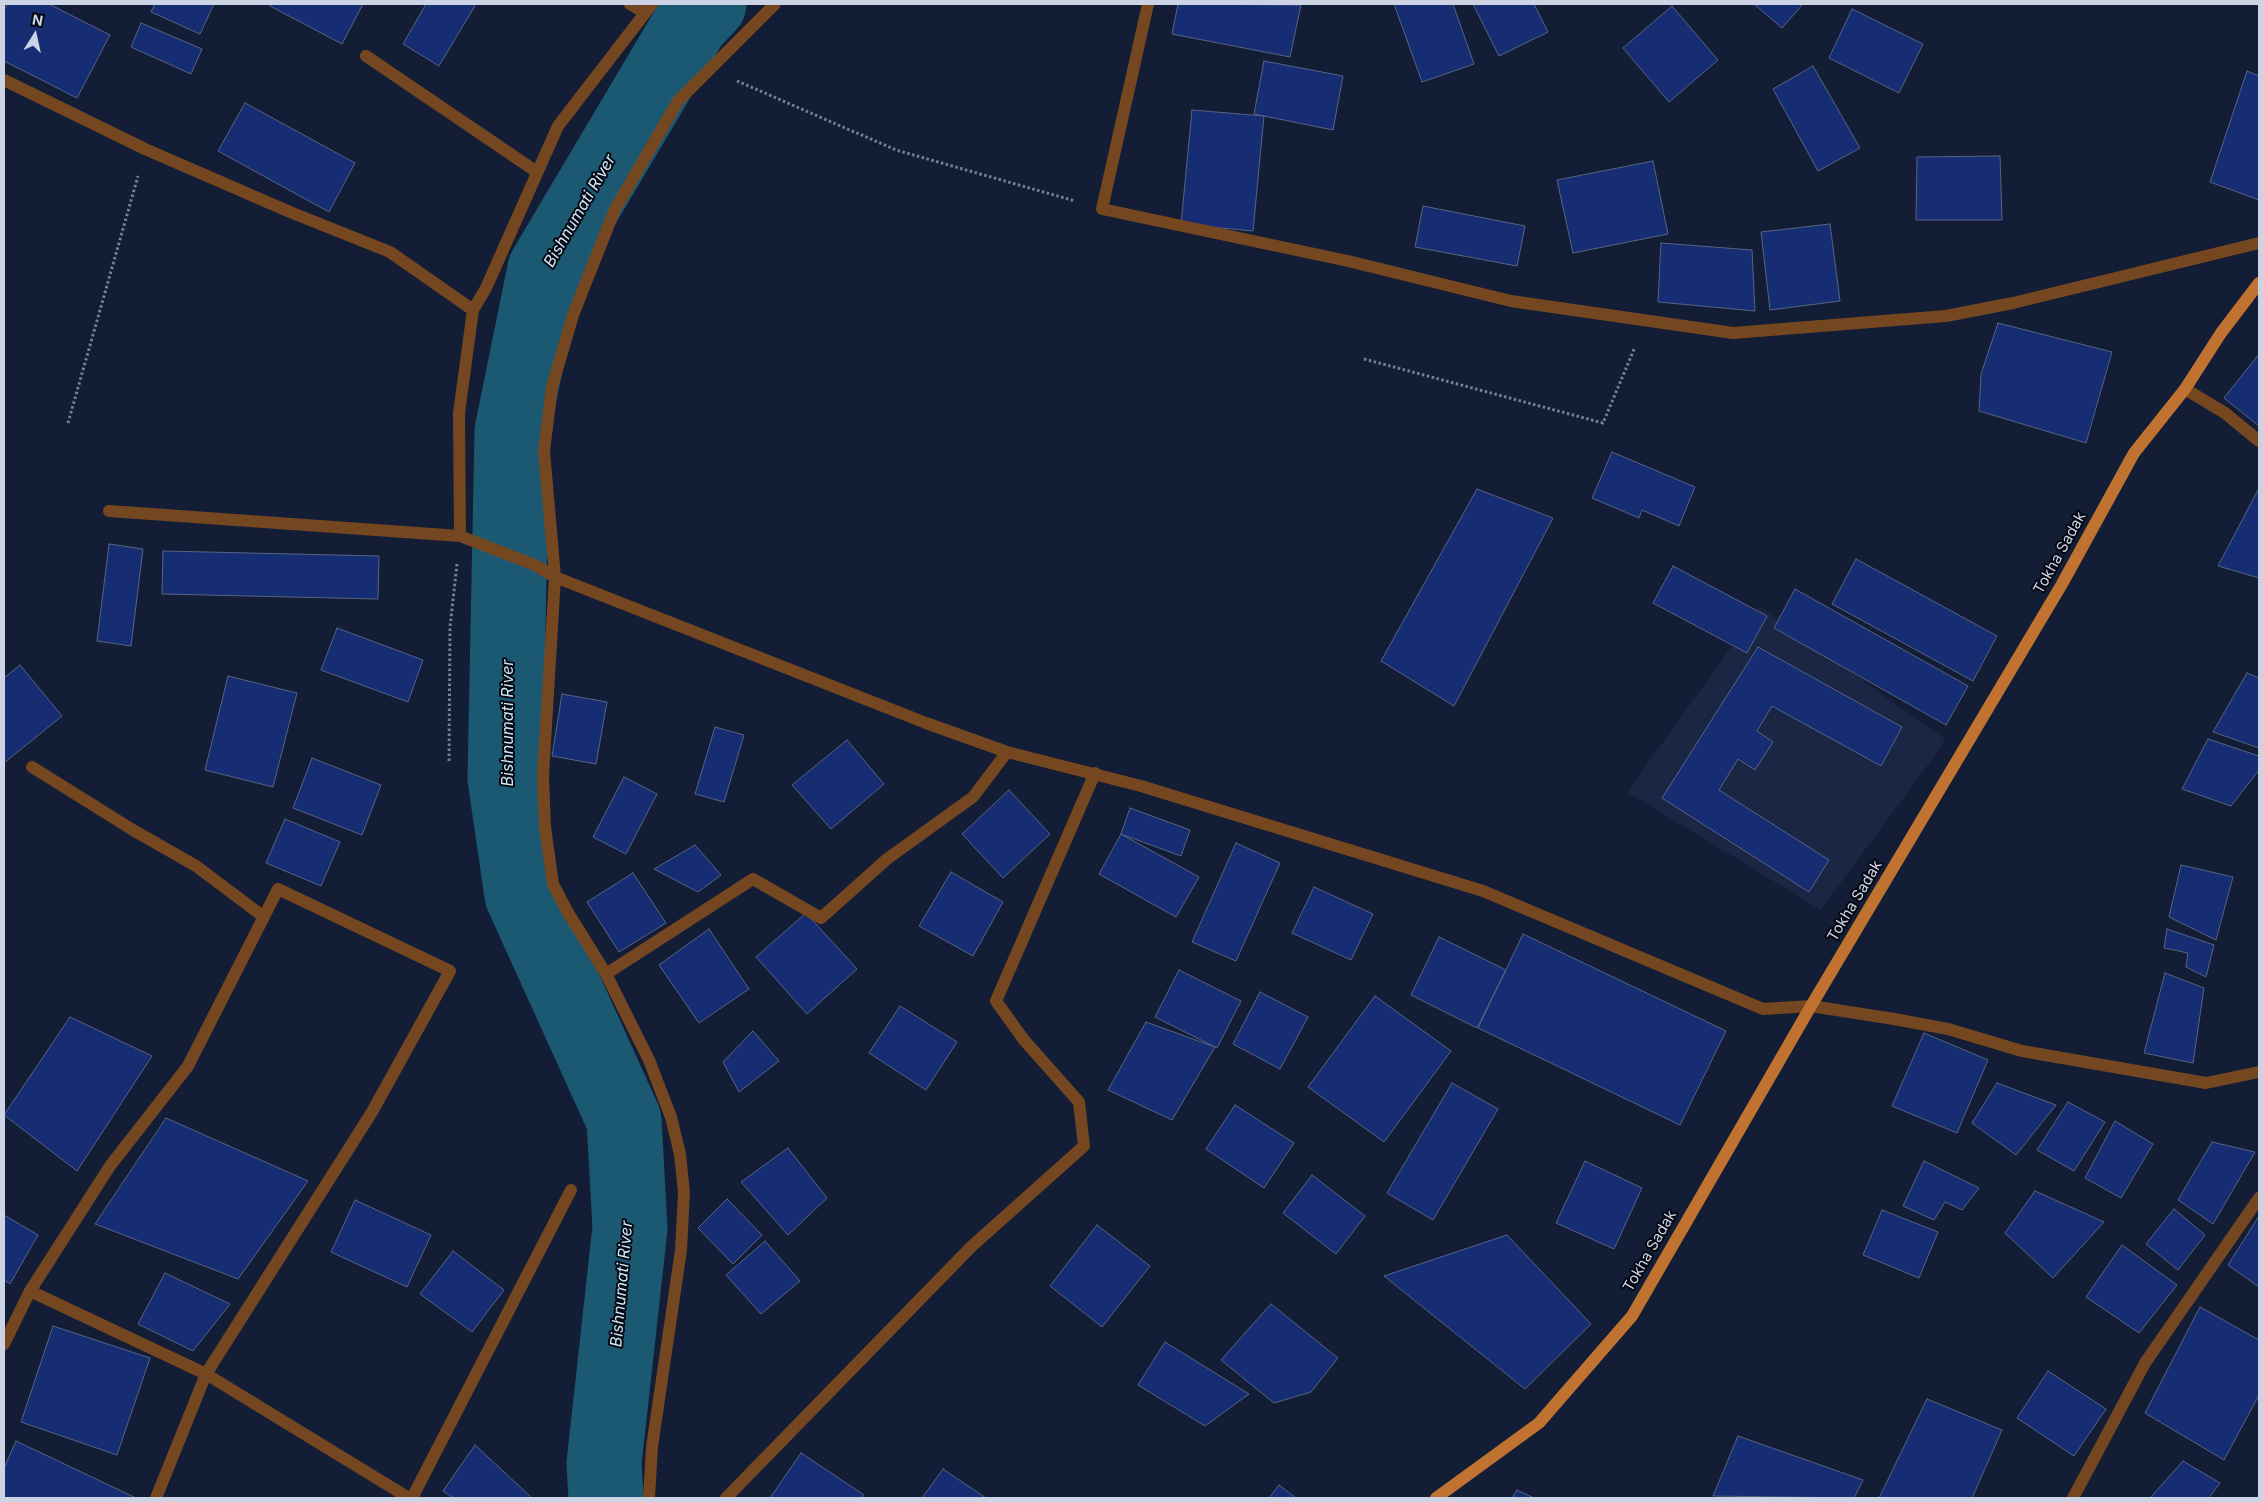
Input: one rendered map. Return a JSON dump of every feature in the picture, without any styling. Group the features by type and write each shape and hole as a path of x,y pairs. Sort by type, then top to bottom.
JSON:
{"main road":[{"name":"Tokha Sadak","path":"1436,1498 1539,1423 1632,1316 1810,1006 2018,659 2134,452 2185,389 2221,333 2259,283"}],"street":[{"path":"466,538 459,413 473,310 486,288 558,126 648,8 630,4"},
{"path":"649,1498 652,1447 680,1250 684,1193 680,1154 671,1117 649,1060 606,974 567,911 553,884 545,827 543,776 555,577 544,451 552,387 573,316 615,208 678,101 775,4"},
{"path":"1148,4 1102,209 1348,261 1511,300 1733,333 1946,316 2013,303 2259,243"},
{"path":"366,56 537,172"},
{"path":"4,80 145,149 290,212 390,252 473,310"},
{"path":"2185,389 2225,413 2259,441"},
{"path":"109,512 466,538 535,565 555,577 926,723 1007,752 1095,773 1298,833 1483,891 1763,1009 1810,1006 1948,1029 2022,1051 2206,1083 2259,1072"},
{"path":"606,974 753,879 821,918 887,859 972,797 1007,752"},
{"path":"32,766 133,830 196,866 264,917"},
{"path":"726,1498 972,1246 1084,1146 1079,1102 1024,1040 996,1001 1095,773"},
{"path":"4,1344 30,1291 110,1166 188,1066 278,889 450,970 372,1112 206,1374 156,1498"},
{"path":"30,1291 206,1374 410,1498 571,1190"},
{"path":"2074,1498 2145,1363 2259,1198"}],"path":[{"path":"710,70 896,150 1102,209"},
{"path":"68,423 145,149"},
{"path":"1364,359 1603,423 1646,319"},
{"path":"449,761 450,627 466,538"}],"shaded area":[{"path":"1760,607 1946,740 1821,910 1627,792"}],"building":[{"path":"7,4 49,4 110,35 77,98 4,61 4,11"},
{"path":"155,4 214,4 200,34 151,12"},
{"path":"271,4 363,4 342,44 270,6"},
{"path":"426,4 476,4 439,66 403,44"},
{"path":"1178,4 1301,5 1290,57 1172,34"},
{"path":"1394,4 1453,4 1474,64 1422,82"},
{"path":"1473,4 1534,4 1548,32 1499,56"},
{"path":"1754,4 1803,4 1782,28"},
{"path":"1672,6 1718,60 1669,102 1623,48"},
{"path":"1852,9 1923,44 1899,93 1829,58"},
{"path":"141,23 202,49 191,74 131,47"},
{"path":"1264,61 1343,76 1333,130 1254,114"},
{"path":"1813,66 1860,148 1818,171 1773,89"},
{"path":"2247,71 2259,76 2259,200 2210,182"},
{"path":"245,103 355,163 329,212 218,151"},
{"path":"1192,110 1264,116 1253,231 1181,224"},
{"path":"2000,156 2002,220 1916,220 1917,157"},
{"path":"1653,161 1668,234 1573,253 1557,180"},
{"path":"1423,206 1525,226 1517,266 1415,247"},
{"path":"1830,224 1840,301 1770,310 1761,232"},
{"path":"1661,243 1752,250 1755,311 1658,302"},
{"path":"1998,323 2112,352 2086,443 1979,411 1981,374"},
{"path":"2259,354 2259,426 2224,398"},
{"path":"1612,452 1695,487 1679,526 1642,510 1639,518 1592,498"},
{"path":"2259,488 2259,578 2218,566"},
{"path":"1477,489 1553,518 1454,706 1381,661"},
{"path":"109,544 143,549 131,646 97,641"},
{"path":"163,551 379,556 378,599 162,594"},
{"path":"1856,559 1997,636 1973,681 1832,604"},
{"path":"1673,566 1767,616 1747,653 1653,603"},
{"path":"1795,589 1968,686 1946,725 1774,628"},
{"path":"337,628 423,660 408,702 321,670"},
{"path":"1758,647 1902,727 1881,766 1772,706 1757,731 1773,742 1755,770 1738,759 1719,790 1829,860 1809,892 1662,798"},
{"path":"20,665 62,716 4,763 4,678"},
{"path":"2247,673 2259,678 2259,748 2213,732"},
{"path":"228,676 297,693 273,787 205,770"},
{"path":"562,694 607,702 596,764 552,756"},
{"path":"715,727 744,735 724,802 695,794"},
{"path":"2208,739 2259,756 2259,770 2231,806 2182,789"},
{"path":"847,740 884,784 831,829 792,785"},
{"path":"312,758 381,785 362,835 293,808"},
{"path":"624,777 657,794 626,854 593,837"},
{"path":"1009,790 1050,834 1003,878 962,834"},
{"path":"1130,808 1190,830 1181,856 1121,834"},
{"path":"285,819 340,842 321,886 266,863"},
{"path":"1121,834 1199,877 1176,917 1099,874"},
{"path":"1236,843 1280,863 1236,961 1192,942"},
{"path":"695,845 721,875 698,892 654,869"},
{"path":"2181,865 2233,877 2216,940 2169,917"},
{"path":"951,872 1003,902 973,956 919,926"},
{"path":"633,873 666,923 619,952 587,902"},
{"path":"1314,887 1373,914 1351,960 1292,933"},
{"path":"806,913 857,969 807,1014 756,957"},
{"path":"709,929 749,989 699,1023 659,965"},
{"path":"2167,929 2214,945 2206,977 2186,967 2188,953 2164,948"},
{"path":"1523,934 1726,1031 1680,1125 1478,1028"},
{"path":"1439,937 1506,970 1477,1028 1411,995"},
{"path":"1179,970 1241,1001 1217,1048 1155,1017"},
{"path":"2165,973 2204,988 2193,1063 2144,1053"},
{"path":"1260,992 1308,1017 1280,1069 1233,1044"},
{"path":"1375,996 1451,1051 1384,1142 1308,1087"},
{"path":"900,1006 957,1042 926,1090 869,1053"},
{"path":"70,1017 152,1056 77,1171 4,1115"},
{"path":"1146,1022 1215,1047 1172,1120 1108,1090"},
{"path":"753,1031 779,1061 739,1092 723,1062"},
{"path":"1924,1033 1988,1060 1957,1133 1892,1106"},
{"path":"1452,1083 1498,1109 1433,1220 1387,1193"},
{"path":"1997,1083 2056,1105 2016,1155 1972,1123"},
{"path":"2068,1102 2105,1122 2074,1171 2037,1150"},
{"path":"1235,1105 1294,1143 1264,1188 1206,1149"},
{"path":"166,1118 308,1181 238,1279 95,1224"},
{"path":"2115,1121 2153,1144 2121,1198 2085,1178"},
{"path":"2212,1142 2255,1152 2213,1224 2178,1200"},
{"path":"788,1148 827,1198 788,1235 741,1182"},
{"path":"1585,1161 1642,1188 1614,1249 1556,1223"},
{"path":"1924,1161 1979,1188 1962,1210 1945,1202 1934,1220 1903,1206"},
{"path":"1312,1175 1365,1216 1336,1254 1283,1213"},
{"path":"2035,1191 2104,1222 2053,1278 2005,1233"},
{"path":"727,1199 762,1235 733,1264 698,1228"},
{"path":"355,1200 431,1235 407,1287 331,1252"},
{"path":"2174,1209 2205,1235 2178,1270 2146,1244"},
{"path":"1882,1210 1938,1232 1919,1278 1863,1255"},
{"path":"4,1215 38,1235 10,1284 4,1280"},
{"path":"2259,1216 2259,1287 2228,1265"},
{"path":"1097,1225 1150,1266 1102,1327 1050,1286"},
{"path":"1507,1235 1591,1324 1525,1389 1384,1276"},
{"path":"765,1241 800,1281 761,1314 726,1275"},
{"path":"2122,1245 2177,1285 2139,1333 2086,1297"},
{"path":"453,1251 504,1290 472,1332 420,1294"},
{"path":"165,1273 230,1304 193,1351 138,1324"},
{"path":"1271,1304 1338,1358 1311,1392 1274,1403 1221,1360"},
{"path":"2200,1307 2259,1340 2259,1395 2224,1460 2145,1413"},
{"path":"53,1326 150,1358 117,1455 21,1422"},
{"path":"1165,1342 1249,1394 1205,1426 1138,1385"},
{"path":"2048,1371 2106,1409 2074,1456 2017,1418"},
{"path":"1927,1399 2002,1430 1972,1498 1879,1498"},
{"path":"1738,1436 1863,1480 1854,1498 1713,1496"},
{"path":"16,1441 136,1498 4,1498 4,1468"},
{"path":"475,1445 532,1498 454,1498 443,1491"},
{"path":"801,1453 864,1495 862,1498 770,1498"},
{"path":"2183,1461 2220,1483 2209,1498 2150,1498"},
{"path":"943,1469 986,1498 922,1498"},
{"path":"1279,1485 1296,1498 1269,1498"},
{"path":"1517,1490 1534,1498 1512,1498"}],"waterway":[{"name":"Bishnumati River","path":"606,1498 604,1463 630,1228 624,1120 522,895 505,778 512,431 545,269 691,23 709,4"}]}
